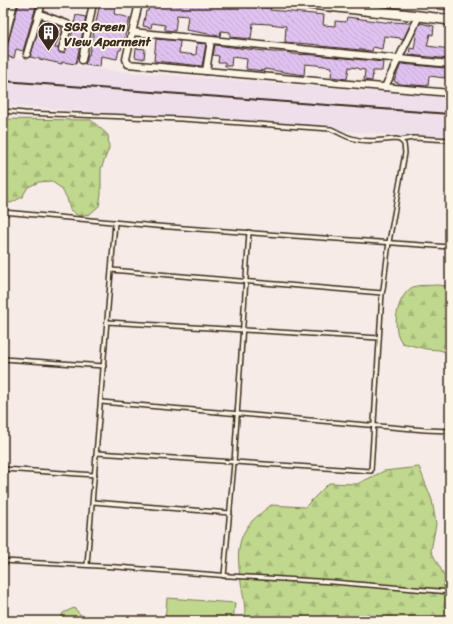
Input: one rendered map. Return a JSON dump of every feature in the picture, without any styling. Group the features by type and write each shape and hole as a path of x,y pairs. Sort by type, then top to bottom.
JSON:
{"main road":[{"path":"301,3 419,16 450,21"}],"street":[{"path":"3,46 14,3"},
{"path":"27,54 42,3"},
{"path":"82,60 93,3"},
{"path":"139,3 126,59 128,64 450,93"},
{"path":"40,14 67,24 68,26 62,49"},
{"path":"385,87 419,16"},
{"path":"132,32 450,64"},
{"path":"206,71 211,40"}],"lane":[{"path":"3,111 32,114 181,120 331,129 351,138 369,142 414,138 450,140"},
{"path":"97,453 371,471 382,293 389,242 405,153 404,144 400,140"},
{"path":"3,212 115,222 450,247"},
{"path":"87,565 115,222"},
{"path":"224,576 234,463 249,232"},
{"path":"111,270 382,293"},
{"path":"107,322 379,338"},
{"path":"3,359 104,366"},
{"path":"101,402 425,430 450,430"},
{"path":"3,469 95,475"},
{"path":"93,502 230,512"},
{"path":"3,561 87,565 450,592"}],"shaded area":[{"path":"3,58 25,59 115,71 450,97 450,139 3,105"}],"green space":[{"path":"3,119 91,120 108,135 109,148 101,169 101,194 99,206 90,214 79,216 70,210 67,198 61,188 51,181 39,182 28,187 22,197 11,203 3,201"},
{"path":"417,286 450,286 450,353 402,343 397,332 396,320 398,308 403,296 411,288"},
{"path":"419,467 432,500 436,524 431,551 444,575 450,605 447,621 245,621 245,608 238,556 244,532 252,521 271,505 305,507 329,483 357,484 384,471"},
{"path":"167,598 235,603 233,621 165,621"},
{"path":"74,608 87,621 60,621 63,613"}],"building":[{"path":"19,3 37,3 23,51 16,49 14,58 4,56"},
{"path":"100,3 116,3 114,14 130,18 117,59 101,56 100,67 85,65 89,55"},
{"path":"149,3 182,5 182,3 204,3 271,8 270,10 324,15 323,25 335,26 335,21 346,22 347,17 391,23 411,23 403,40 400,38 384,36 382,49 373,47 372,51 285,42 286,26 269,24 253,23 251,39 230,37 230,32 221,31 220,36 186,30 188,16 177,15 175,31 165,30 165,25 152,23 151,28 143,26"},
{"path":"438,3 450,3 450,10 437,9"},
{"path":"76,15 86,17 76,64 62,62 62,64 30,57 42,19 62,27 55,48 58,48 60,53 65,52 67,47 69,47"},
{"path":"420,23 434,26 433,35 430,34 427,46 450,49 450,59 409,55 410,48 414,49 417,30"},
{"path":"156,39 180,41 179,53 196,55 197,43 206,44 202,66 154,61"},
{"path":"215,45 292,54 383,62 382,71 373,71 372,81 364,80 365,70 349,67 347,79 331,77 332,67 316,65 305,64 304,75 264,69 264,71 246,69 247,59 232,57 231,66 225,66 225,62 218,62 219,56 213,55"},
{"path":"136,48 145,49 144,59 135,57"},
{"path":"401,64 446,68 445,78 429,76 428,86 400,84 394,81"}],"railway":[{"path":"3,81 450,114"}],"place":[{"name":"SGR Green View Aparment","path":"48,52"}]}
